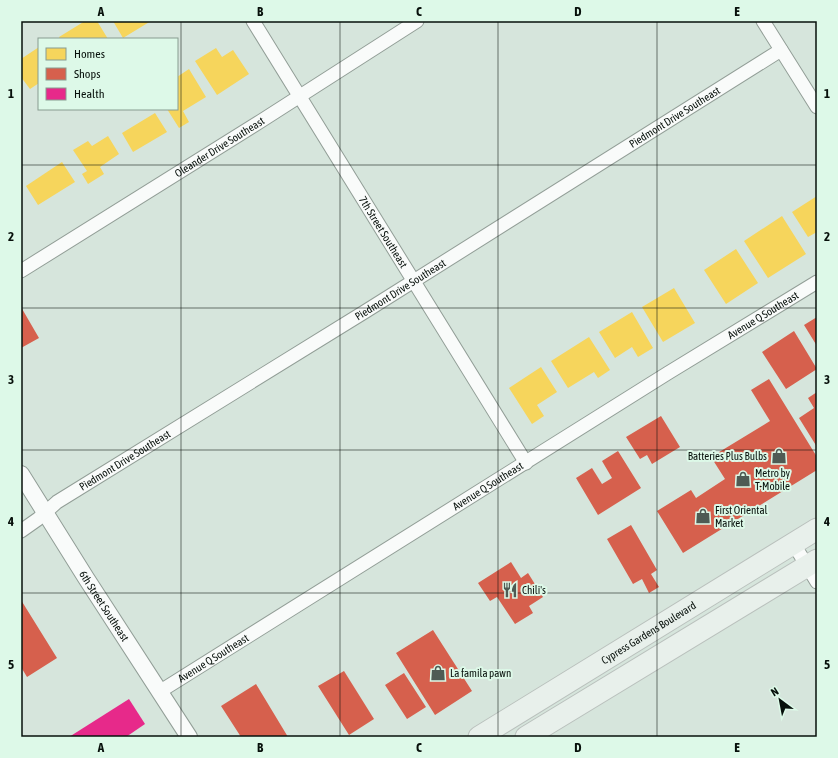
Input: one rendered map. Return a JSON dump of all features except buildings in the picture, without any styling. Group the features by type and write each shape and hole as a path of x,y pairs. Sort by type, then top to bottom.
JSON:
{"main road":[{"name":"Cypress Gardens Boulevard","path":"479,737 817,529"},
{"path":"526,737 814,569"},
{"path":"565,713 565,703 569,698 604,667 617,652"},
{"path":"502,737 511,731 526,715 527,707"}],"street":[{"name":"7th Street Southeast","path":"253,21 526,463"},
{"name":"Oleander Drive Southeast","path":"21,271 417,21"},
{"path":"763,21 817,107"},
{"name":"Piedmont Drive Southeast","path":"21,531 57,502 781,50"},
{"name":"Avenue Q Southeast","path":"159,692 668,373 731,336 817,282"},
{"name":"6th Street Southeast","path":"21,474 189,737"},
{"path":"793,543 814,569"}],"place":[{"name":"Batteries Plus Bulbs","path":"779,456"},
{"name":"Metro by T-Mobile","path":"743,479"},
{"name":"First Oriental Market","path":"703,516"},
{"name":"Chili's","path":"510,590"},
{"name":"La famila pawn","path":"438,673"}]}
